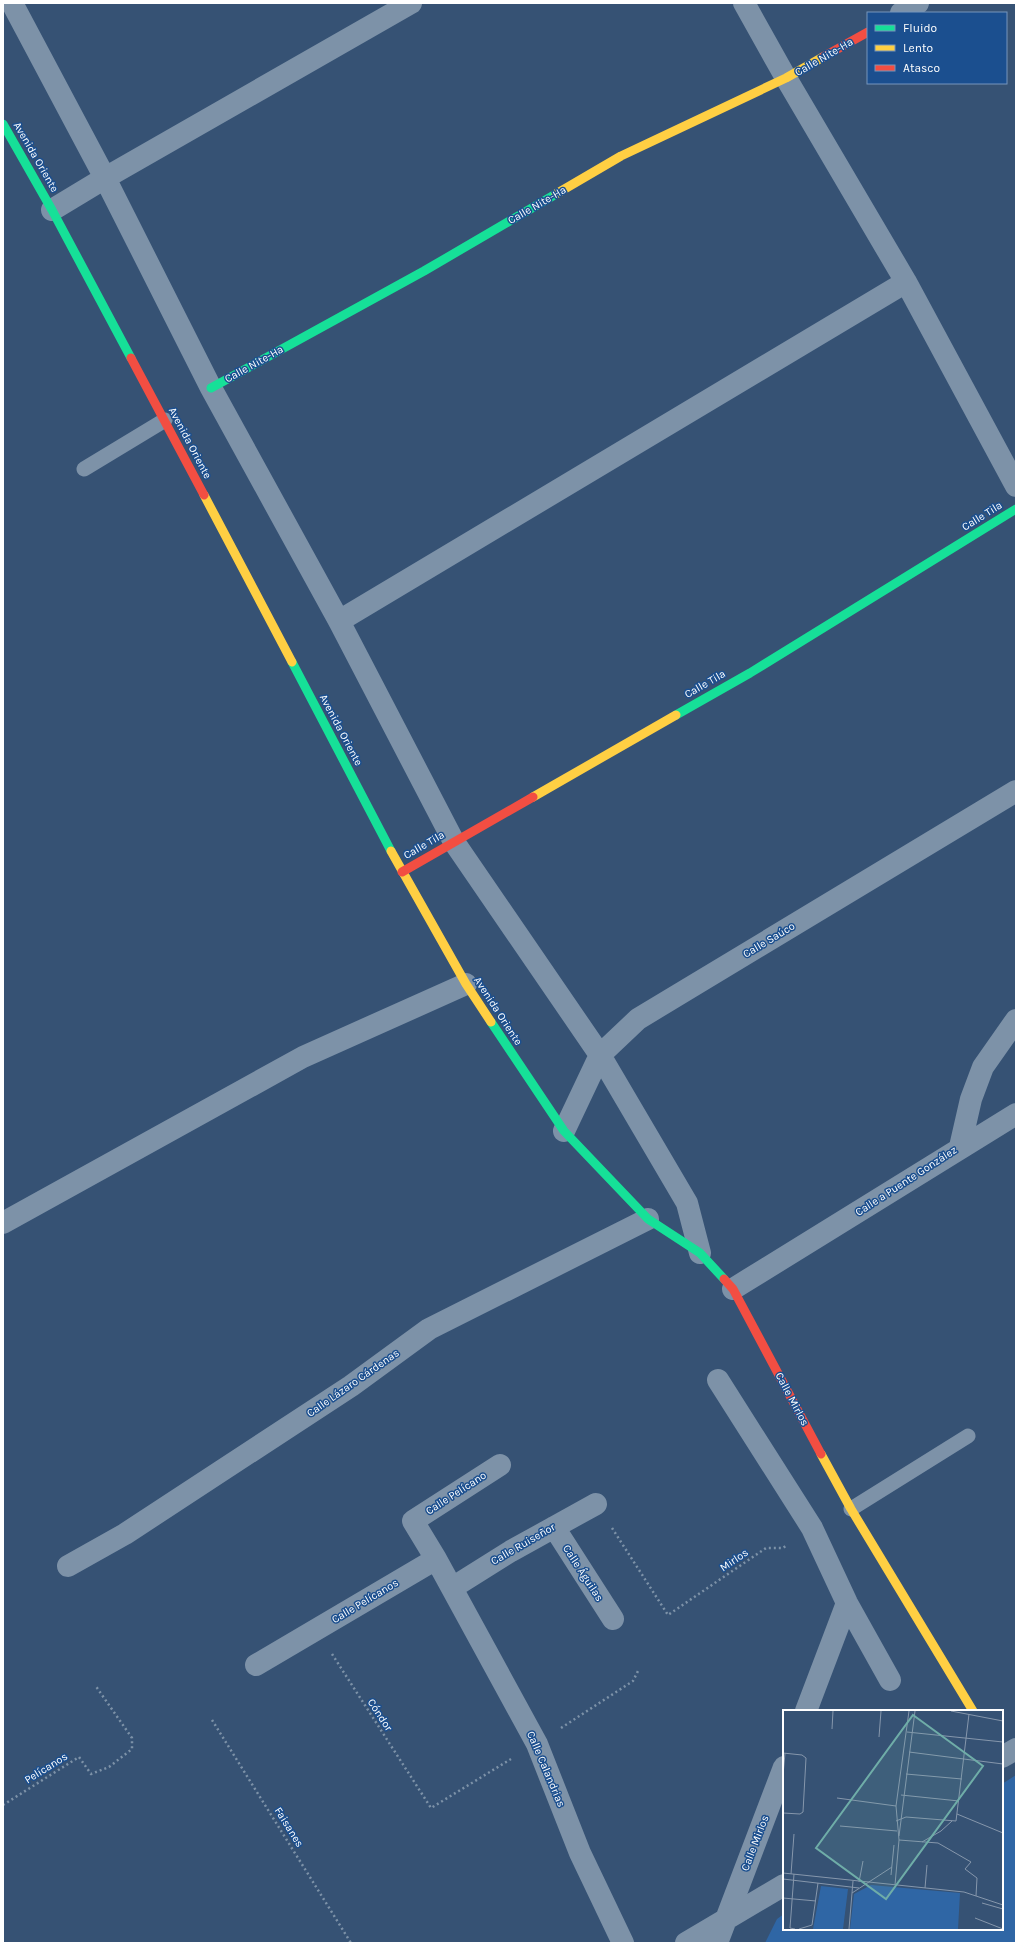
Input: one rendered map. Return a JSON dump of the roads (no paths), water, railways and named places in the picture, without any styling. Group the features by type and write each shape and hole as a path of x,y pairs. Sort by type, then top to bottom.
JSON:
{"street":[{"path":"12,3 105,178 210,388 339,621 454,842 600,1055 687,1203 700,1253"},
{"path":"52,210 105,178 411,3"},
{"path":"744,3 786,78 906,282 1016,486"},
{"path":"903,12 918,3"},
{"name":"Calle Nite-Ha","path":"210,388 424,271 621,156 786,78 867,33"},
{"name":"Avenida Oriente","path":"3,124 52,210 165,420 402,872 466,984 564,1131 648,1219 700,1253 733,1289"},
{"path":"339,621 906,282"},
{"name":"Calle Tila","path":"402,872 750,673 1016,509"},
{"name":"Calle Saúco","path":"564,1131 600,1055 638,1019 1016,791"},
{"path":"3,1223 302,1057 466,984"},
{"name":"Calle a Puente González","path":"733,1289 960,1148 971,1099 983,1067 1016,1020"},
{"path":"960,1148 1016,1114"},
{"name":"Calle Lázaro Cárdenas","path":"68,1566 152,1517 351,1386 429,1329 648,1219"},
{"name":"Calle Mirlos","path":"733,1289 851,1509 972,1710"},
{"path":"718,1380 812,1528 848,1602 890,1680"},
{"name":"Calle Pelícano","path":"436,1559 413,1521 500,1465"},
{"name":"Calle Ruiseñor","path":"452,1588 554,1527 596,1504"},
{"name":"Calle Águilas","path":"554,1527 613,1620"},
{"name":"Calle Calandrias","path":"436,1559 537,1744 580,1853 623,1943"},
{"name":"Calle Pelícanos","path":"256,1666 436,1559"},
{"path":"806,1710 848,1602"},
{"path":"1003,1756 1016,1749"},
{"name":"Calle Mirlos","path":"716,1943 783,1770"},
{"path":"686,1943 783,1886"}],"lane":[{"path":"84,469 165,420"},
{"path":"851,1509 968,1436"}]}
